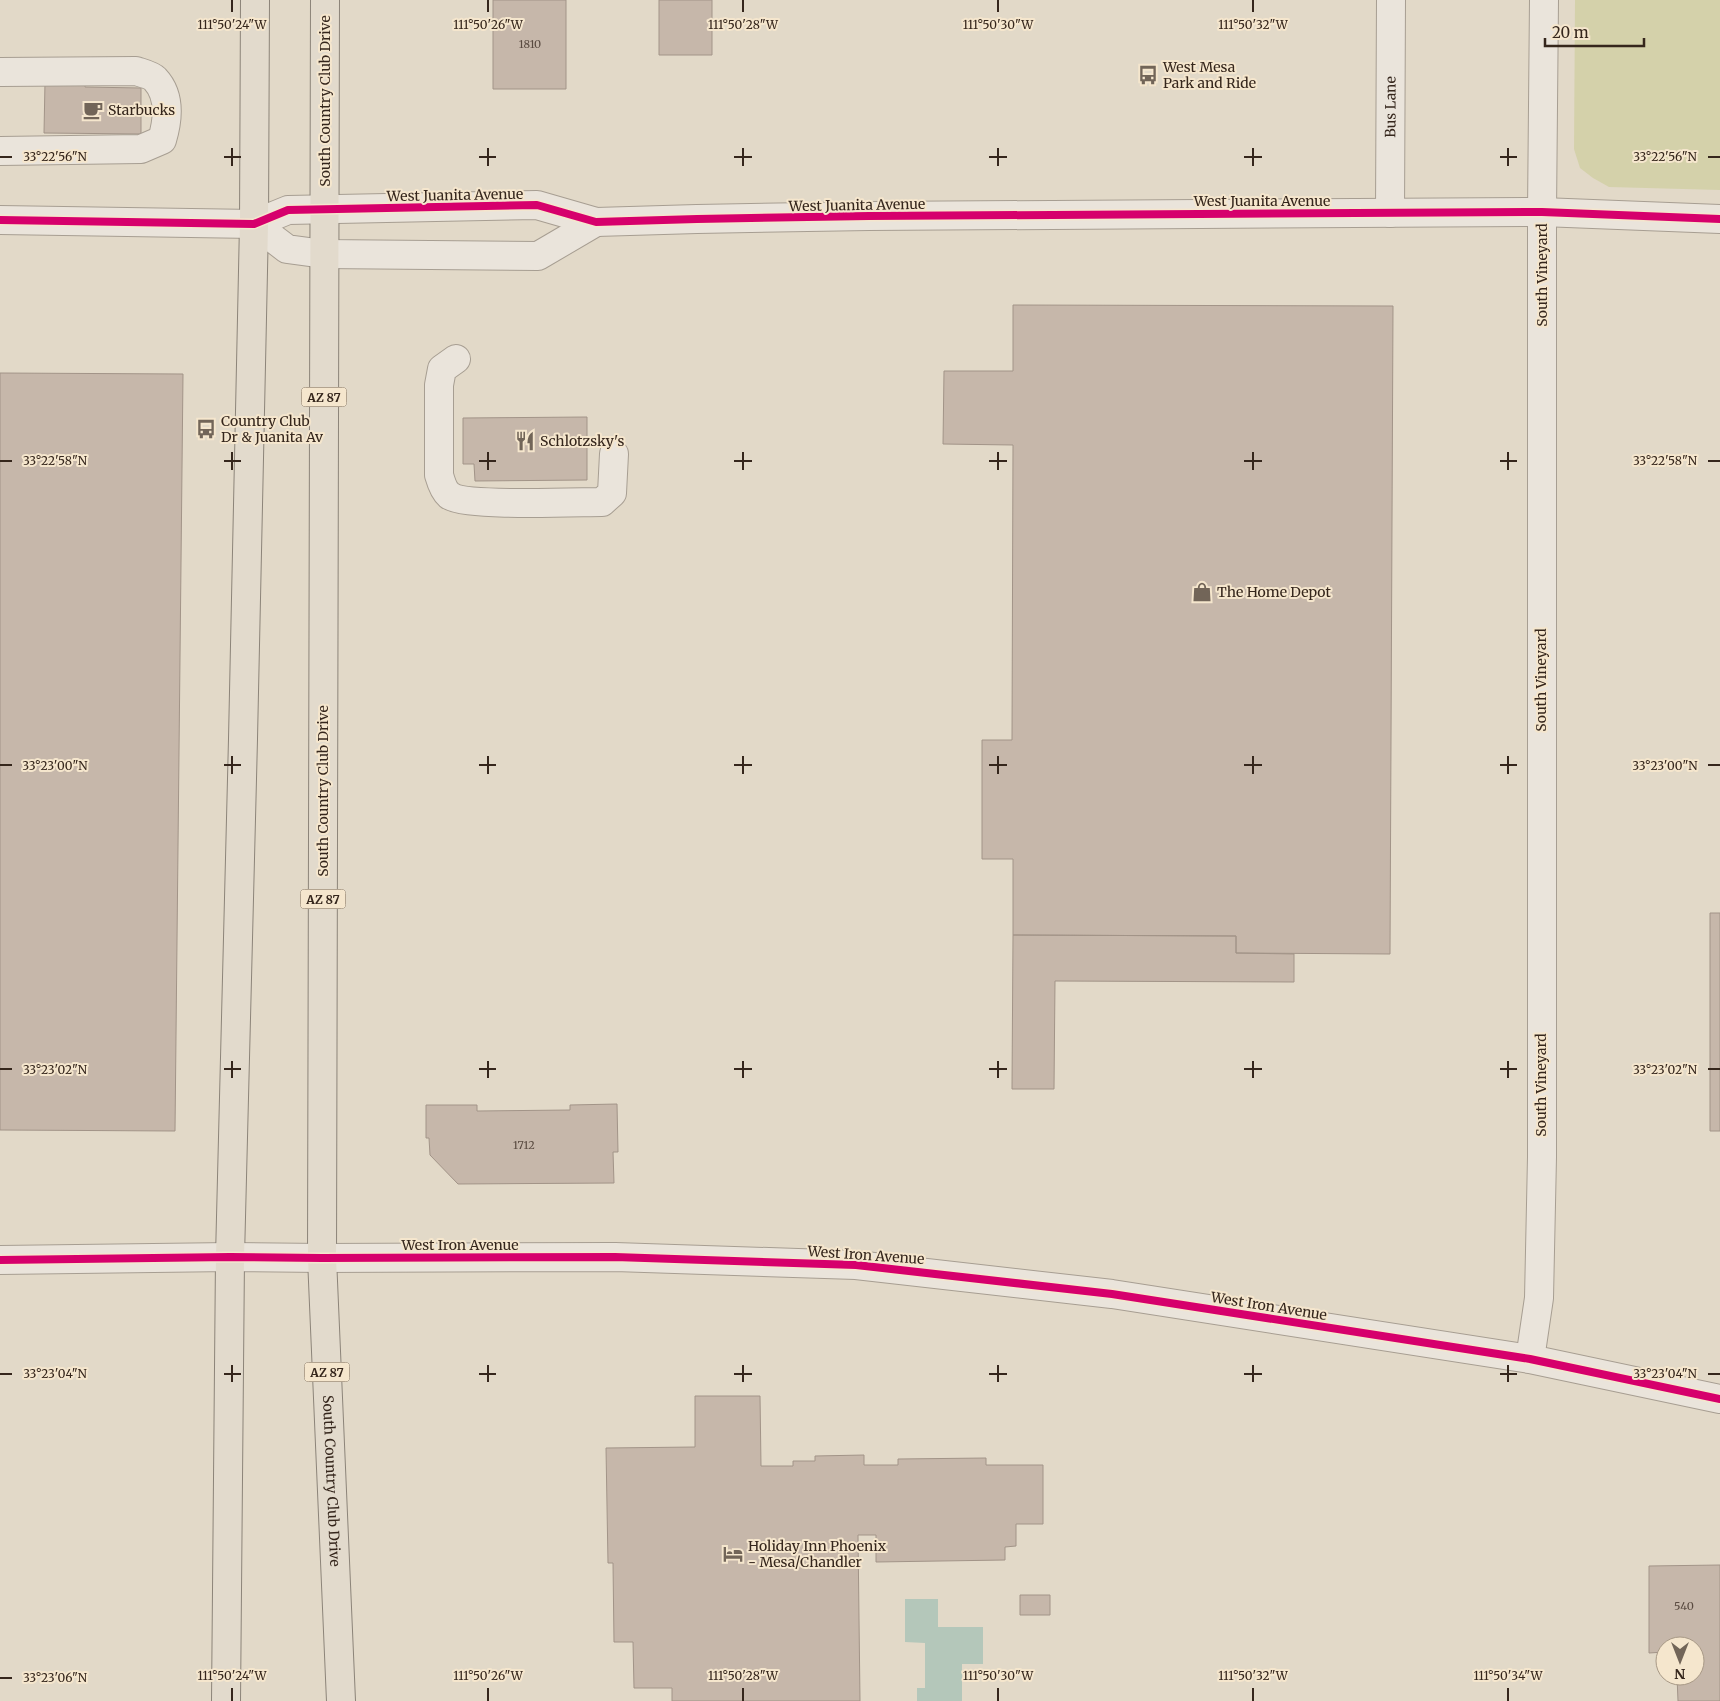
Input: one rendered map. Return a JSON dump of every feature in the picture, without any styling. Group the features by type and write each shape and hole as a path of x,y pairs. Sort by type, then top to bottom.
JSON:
{"main road":[{"path":"226,1701 230,1257 244,729 254,224 255,0"},
{"name":"South Country Club Drive","path":"325,0 322,1258 340,1701"}],"street":[{"name":"Bus Lane","path":"1390,213 1391,0"},
{"name":"South Vineyard","path":"1530,1359 1539,1298 1542,1156 1542,212 1544,0"},
{"path":"0,72 136,71 154,78 163,91 167,104 166,126 162,140 141,148 0,151"},
{"name":"West Juanita Avenue","path":"0,220 254,224 288,210 537,206 596,222 869,216 1542,212 1720,219"},
{"name":"West Juanita Avenue","path":"254,224 287,249 324,254 538,256 596,222"},
{"path":"456,359 442,369 439,384 439,475 444,489 451,497 474,502 602,502 612,493 614,454"},
{"name":"West Iron Avenue","path":"0,1260 230,1257 615,1257 856,1265 1112,1294 1530,1359 1720,1399"}],"shaded area":[{"path":"1575,0 1720,0 1720,190 1609,187 1580,168 1574,149"},
{"path":"905,1599 938,1599 938,1627 983,1627 983,1664 962,1664 962,1701 917,1701 917,1688 925,1688 925,1643 905,1642"}],"building":[{"path":"493,0 566,0 566,89 493,89"},
{"path":"659,0 712,0 712,55 659,55"},
{"name":"Starbucks","path":"45,82 85,82 85,87 141,88 141,134 44,133"},
{"name":"The Home Depot","path":"1013,305 1393,306 1390,954 1236,953 1236,936 1013,935 1013,859 982,859 982,740 1012,740 1013,445 943,444 944,371 1013,371"},
{"path":"0,373 183,374 175,1131 0,1130"},
{"name":"Schlotzsky's","path":"587,417 587,480 475,481 474,464 463,464 463,418"},
{"path":"1710,913 1720,913 1720,1131 1710,1131"},
{"path":"1013,935 1236,936 1236,953 1294,954 1294,982 1055,981 1054,1089 1012,1089"},
{"path":"617,1104 618,1152 613,1152 614,1183 458,1184 430,1155 429,1138 426,1138 426,1105 477,1105 477,1111 570,1110 570,1105"},
{"name":"Holiday Inn Phoenix - Mesa/Chandler","path":"695,1396 760,1396 761,1466 793,1466 793,1461 815,1461 815,1456 864,1455 864,1465 898,1465 898,1459 986,1458 986,1465 1043,1465 1043,1524 1016,1524 1016,1546 1005,1547 1005,1560 876,1562 876,1535 858,1535 860,1701 672,1701 672,1688 634,1688 633,1642 614,1642 613,1563 608,1563 606,1448 695,1447"},
{"path":"1720,1565 1720,1701 1678,1701 1677,1686 1705,1686 1705,1636 1655,1636 1655,1653 1649,1653 1649,1566"},
{"path":"1020,1595 1050,1595 1050,1615 1020,1615"}],"cycle path":[{"path":"0,220 254,224 288,210 537,205 596,222 869,216 1542,212 1720,219"},
{"path":"0,1260 230,1257 615,1257 856,1265 1112,1294 1530,1359 1720,1399"}],"place":[{"name":"West Mesa Park and Ride","path":"1148,75"},
{"name":"Starbucks","path":"93,110"},
{"name":"Country Club Dr & Juanita Av","path":"206,429"},
{"name":"Schlotzsky's","path":"525,441"},
{"name":"The Home Depot","path":"1202,592"},
{"name":"Holiday Inn Phoenix - Mesa/Chandler","path":"733,1554"}]}
